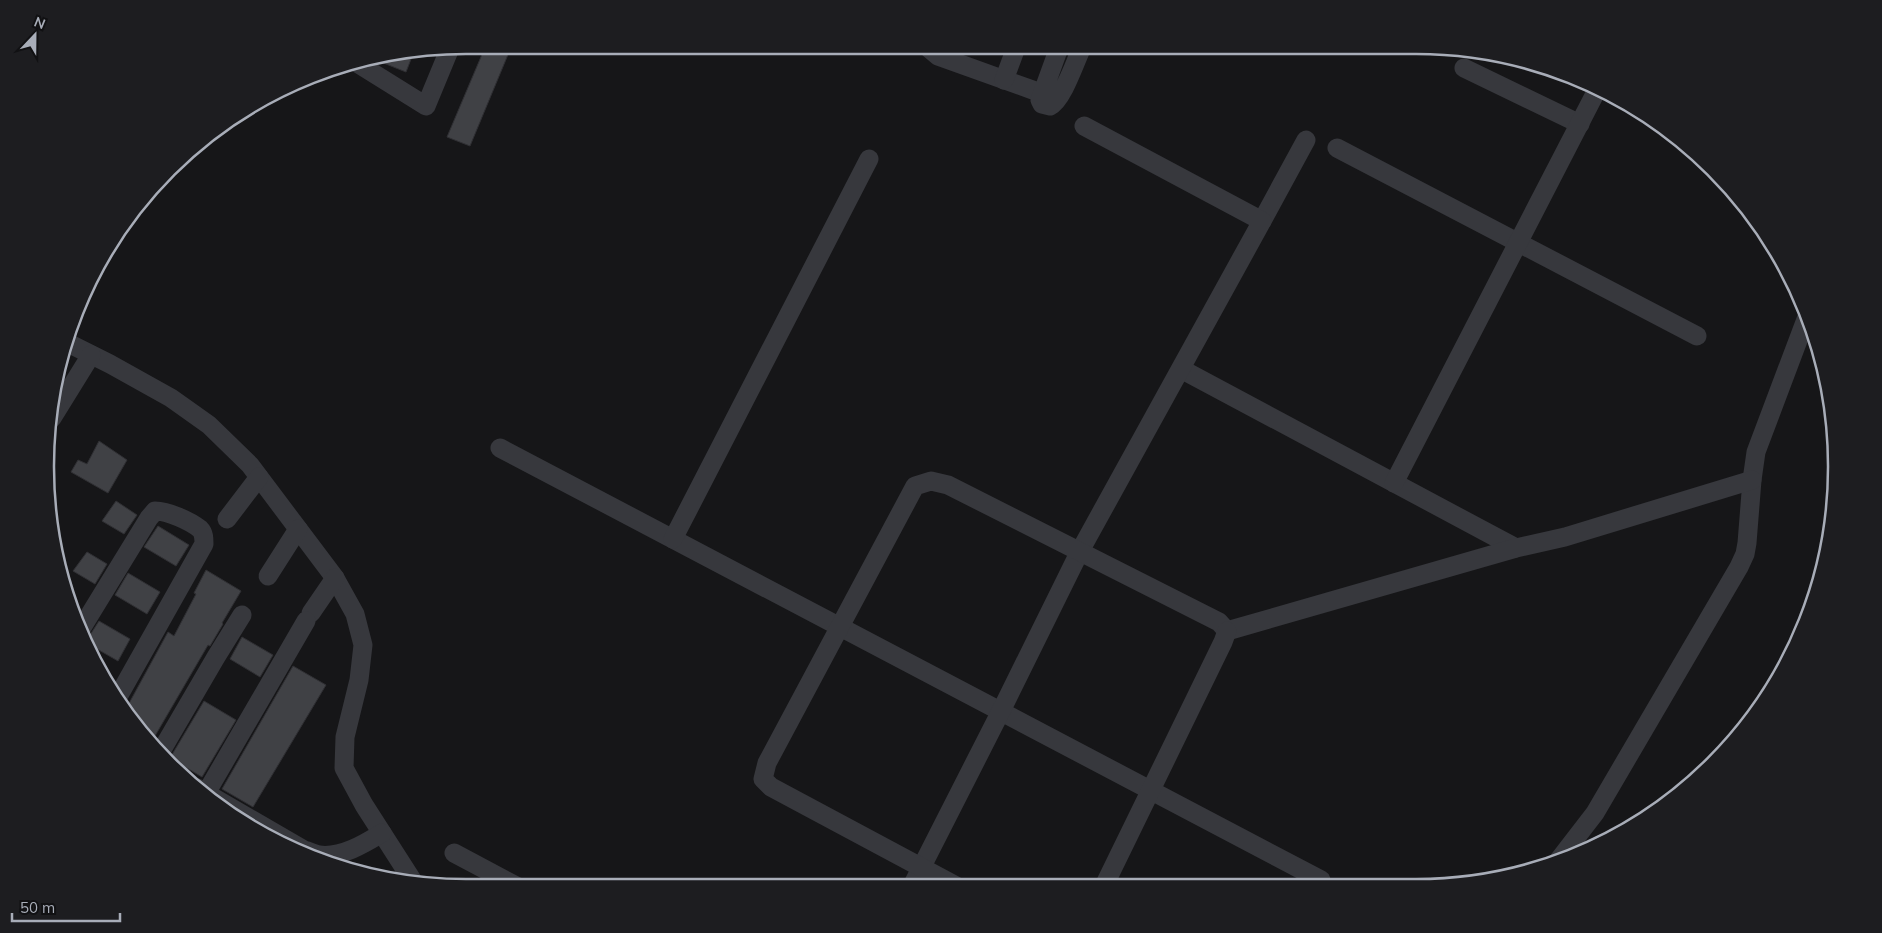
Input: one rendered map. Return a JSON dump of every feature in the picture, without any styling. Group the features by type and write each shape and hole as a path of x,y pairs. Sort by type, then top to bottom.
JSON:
{"street":[{"path":"936,54 1041,93"},
{"path":"1004,80 1014,54"},
{"path":"1056,54 1040,100 1042,104 1050,106 1054,104 1079,54"},
{"path":"364,67 426,106 447,55"},
{"path":"1464,68 1580,124"},
{"path":"1394,483 1595,95"},
{"path":"1084,126 1262,221"},
{"path":"916,879 1080,552 1306,140"},
{"path":"1337,148 1697,336"},
{"path":"673,539 869,159"},
{"path":"1566,850 1595,813 1745,554 1754,462 1759,441 1803,326"},
{"path":"72,345 171,398 209,425 250,465 335,578 355,614 363,645 359,680 345,737 344,768 364,804 409,875"},
{"path":"58,409 91,355"},
{"path":"1182,369 1516,548"},
{"path":"500,448 1319,879"},
{"path":"227,519 259,477"},
{"path":"1226,631 1516,548 1565,537 1752,480"},
{"path":"943,879 771,787 763,779 767,763 915,486 931,481 948,485 1220,622 1226,631 1223,642 1107,879"},
{"path":"85,623 140,532 155,511 170,513 201,530 204,544 121,692"},
{"path":"268,576 298,529"},
{"path":"206,787 309,617 335,578"},
{"path":"164,747 242,615"},
{"path":"327,855 338,854 364,844 382,833"},
{"path":"454,853 503,879"}],"building":[{"path":"482,54 508,54 470,146 447,137"},
{"path":"412,57 406,72 383,63"},
{"path":"99,441 127,460 108,493 71,472 78,460 87,464"},
{"path":"116,501 137,515 124,534 102,521"},
{"path":"158,526 189,545 176,566 144,547"},
{"path":"87,552 107,564 95,584 73,571"},
{"path":"206,570 241,591 154,737 129,704 168,632 174,636 196,594 194,593"},
{"path":"128,573 160,592 147,614 115,595"},
{"path":"99,621 130,639 118,661 96,648 90,635"},
{"path":"242,637 273,655 260,677 230,659"},
{"path":"293,666 326,685 253,807 222,789"},
{"path":"204,701 236,720 202,777 182,765 172,755"}]}
